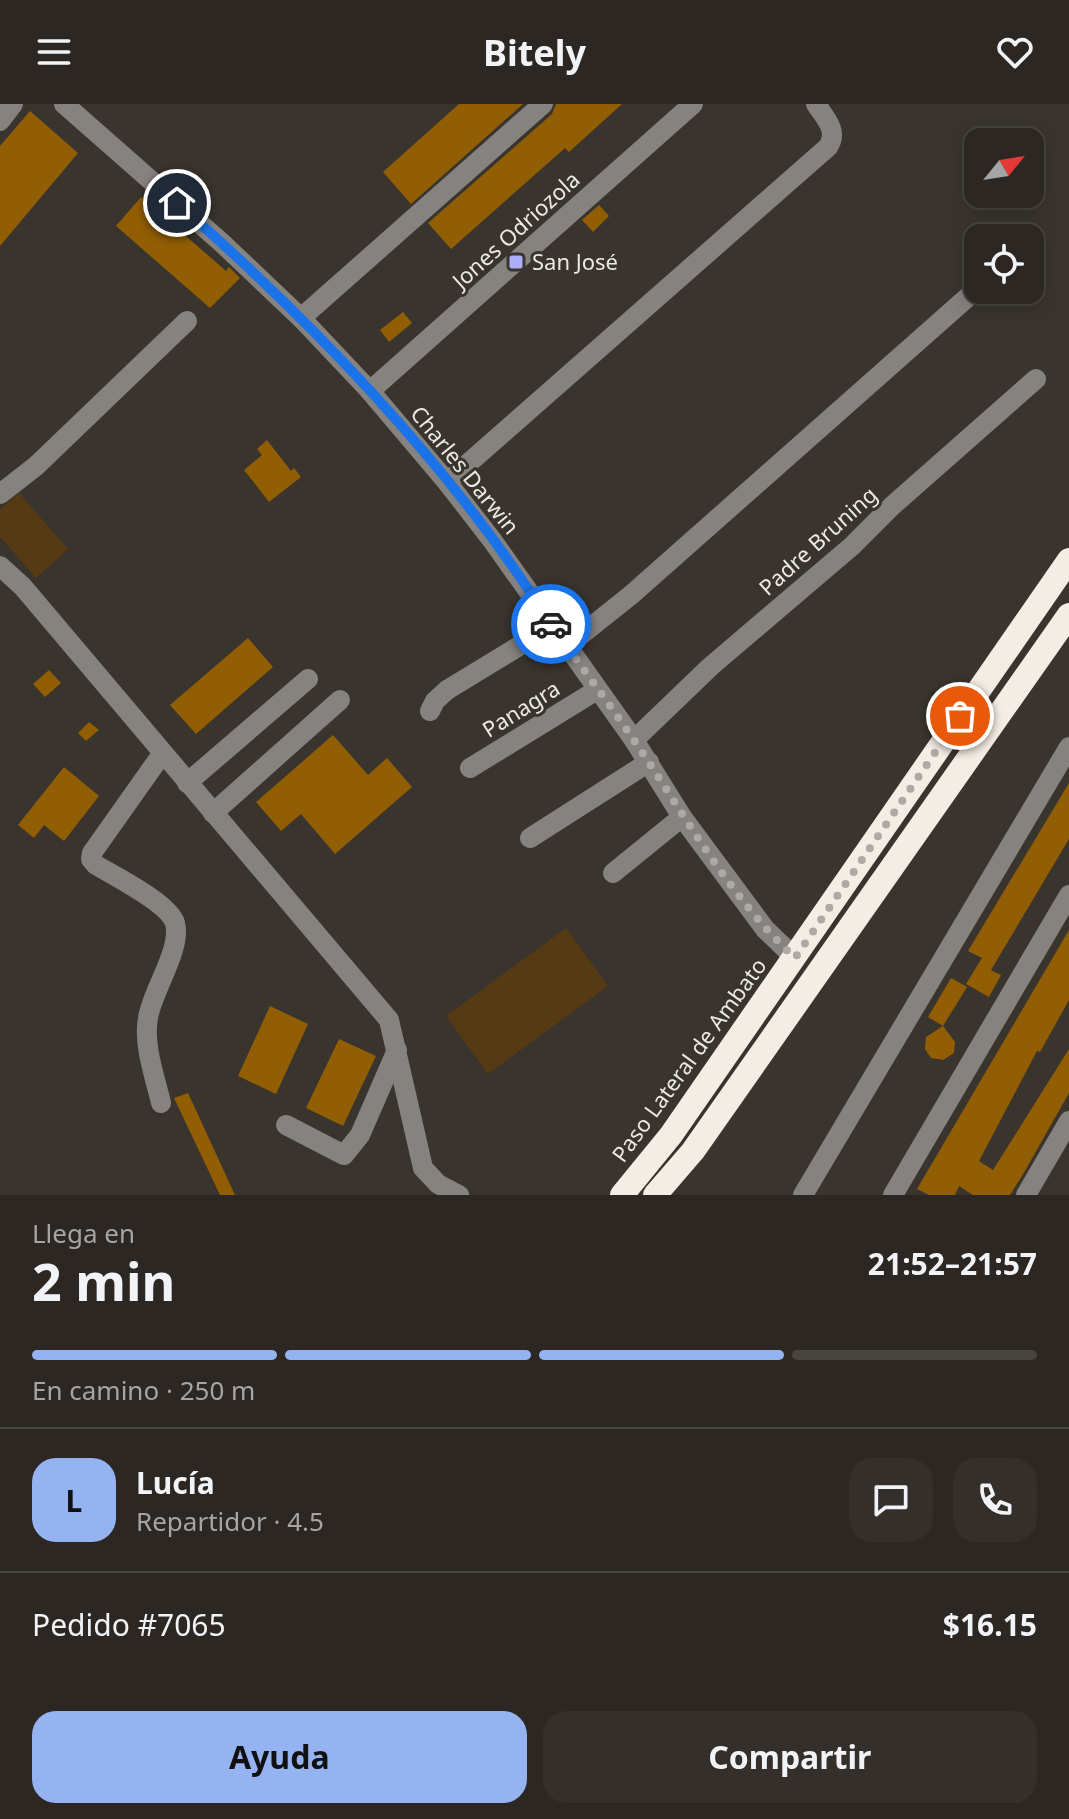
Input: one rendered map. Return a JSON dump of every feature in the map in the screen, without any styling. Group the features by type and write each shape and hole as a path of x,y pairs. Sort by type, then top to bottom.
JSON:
{"highway":[{"name":"Paso Lateral de Ambato","path":"622,1195 671,1135 1069,560"},
{"path":"655,1195 693,1151 1069,615"},
{"path":"905,795 929,812"}],"street":[{"path":"0,121 13,104"},
{"name":"Charles Darwin","path":"64,104 222,243 301,318 370,391 447,482 501,553 634,740 682,817 765,929 795,958"},
{"path":"301,318 543,104"},
{"name":"Jones Odriozola","path":"370,391 693,104"},
{"path":"447,482 828,147 833,140 833,132 816,104"},
{"path":"567,646 643,584 964,300"},
{"path":"0,494 36,466 187,321"},
{"name":"Padre Bruning","path":"634,740 710,667 852,546 892,506 1036,379"},
{"path":"0,566 23,587 389,1020 423,1168 438,1184 459,1195"},
{"path":"430,711 435,701 447,690 552,626"},
{"path":"187,783 308,679"},
{"name":"Panagra","path":"470,768 597,690"},
{"path":"213,813 340,700"},
{"path":"803,1195 1069,747"},
{"path":"161,1103 146,1035 148,1015 176,940 175,922 164,908 91,859 92,853 162,754"},
{"path":"530,838 649,762"},
{"path":"613,873 682,817"},
{"path":"893,1195 1069,895"},
{"path":"286,1125 344,1155 360,1135 397,1050"},
{"path":"1026,1195 1069,1121"}],"shaded area":[{"path":"19,493 68,549 36,578 0,537 0,509"},
{"path":"566,928 608,986 488,1074 446,1016"}],"building":[{"path":"459,104 523,104 411,204 383,172"},
{"path":"556,104 622,104 569,152 565,148 451,249 428,223 552,114"},
{"path":"30,111 78,153 0,246 0,146"},
{"path":"141,197 226,271 229,267 240,278 210,308 116,226"},
{"path":"599,205 609,216 593,232 582,220"},
{"path":"403,312 412,323 389,342 380,330"},
{"path":"267,440 291,471 294,468 301,477 269,502 244,470 262,455 257,449"},
{"path":"248,638 273,667 196,734 170,705"},
{"path":"49,670 61,683 45,697 33,684"},
{"path":"89,722 99,730 86,741 78,733"},
{"path":"333,735 368,775 387,758 412,787 335,854 301,814 281,831 256,802"},
{"path":"64,767 99,796 64,841 44,825 34,838 18,825"},
{"path":"1069,783 1069,839 991,970 1001,975 989,997 966,984 982,958 968,951"},
{"path":"1069,930 1069,1000 1040,1052 1037,1051 979,1161 993,1170 1069,1049 1069,1093 1022,1176 1010,1195 973,1195 959,1186 955,1195 929,1195 917,1189"},
{"path":"951,978 967,987 943,1026 928,1017"},
{"path":"270,1006 308,1024 276,1094 238,1076"},
{"path":"943,1026 955,1042 954,1053 943,1060 931,1058 925,1049 926,1037"},
{"path":"339,1039 376,1056 343,1126 306,1108"},
{"path":"188,1093 235,1195 220,1195 174,1098"}],"way so far":[{"path":"551,624 649,762 682,817 765,929 795,958 960,716"}],"place":[{"name":"San José","path":"516,262"}],"route":[{"path":"177,203 301,318 370,391 462,501 551,624"}]}
